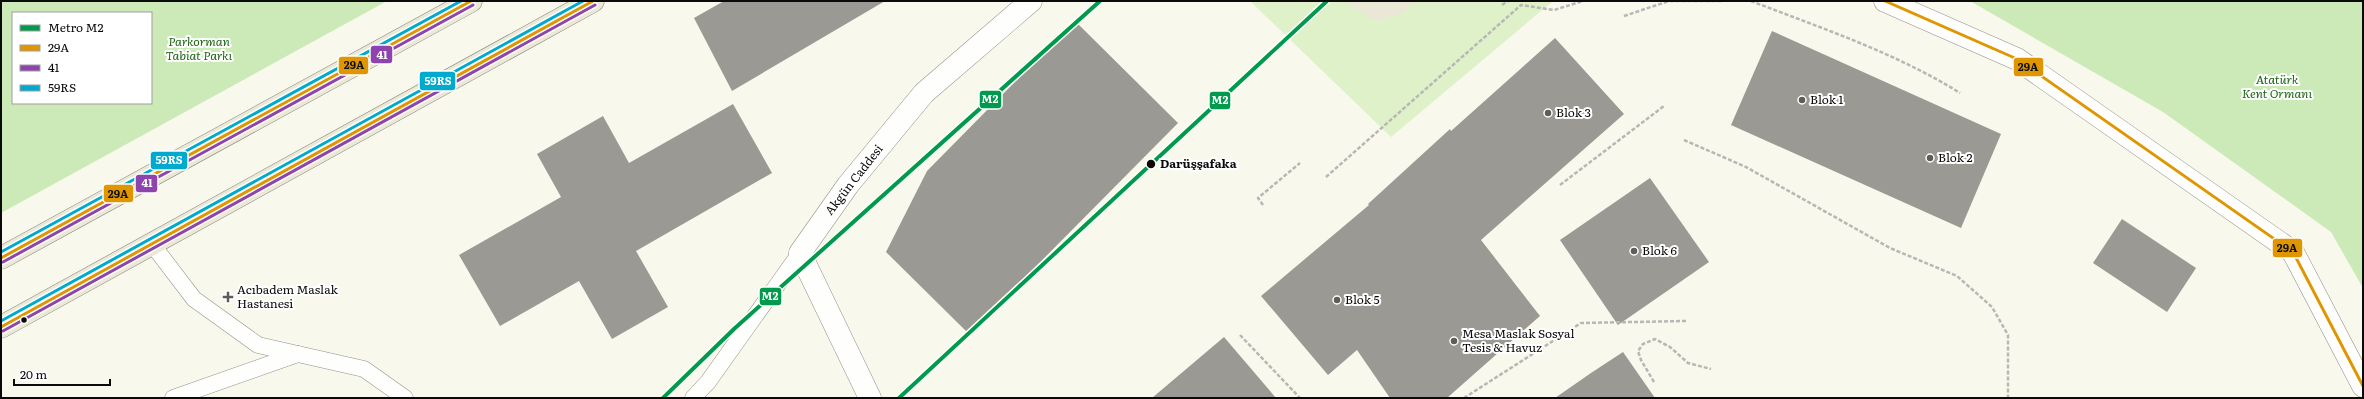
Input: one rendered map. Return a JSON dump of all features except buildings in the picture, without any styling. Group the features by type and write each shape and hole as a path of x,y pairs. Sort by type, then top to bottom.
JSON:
{"main road":[{"path":"1,258 471,1"},
{"path":"1,327 593,1"}],"street":[{"name":"Akgün Caddesi","path":"800,253 848,185 924,93 1031,1"},
{"path":"1885,1 2017,59 2293,252 2363,386"},
{"path":"800,253 870,398"}],"lane":[{"path":"152,244 194,299 258,345 364,369 405,398"},
{"path":"693,398 708,382 800,253"},
{"path":"173,398 298,354"}],"path":[{"path":"1503,1 1502,5 1508,1"},
{"path":"1326,177 1521,4 1554,10 1582,1"},
{"path":"1624,16 1669,1 1723,1"},
{"path":"1751,1 1862,44 1937,79 1960,93"},
{"path":"1560,185 1664,106"},
{"path":"1684,140 1746,167 1890,248 1957,276 1992,306 2008,335 2008,398"},
{"path":"1263,205 1258,198 1300,163"},
{"path":"1464,398 1581,323 1686,321"},
{"path":"1240,335 1300,398"},
{"path":"1654,382 1641,360 1638,351 1644,344 1655,339 1670,347 1688,363 1711,369"}],"green space":[{"name":"Parkorman Tabiat Parkı","path":"1,1 387,1 1,213"},
{"path":"1250,1 1553,1 1391,137"},
{"name":"Atatürk Kent Ormanı","path":"1970,1 2363,1 2363,288 2331,232 2163,112"}],"shaded area":[{"path":"1348,1 1416,1 1401,14 1376,21 1350,6"}],"metro line":[{"name":"M2","path":"663,398 734,329 1100,1"},
{"name":"M2","path":"899,398 1327,1"}],"transit line":[{"name":"59RS","path":"1,252 461,1"},
{"name":"29A","path":"1,258 471,1"},
{"name":"59RS","path":"1,321 583,1"},
{"name":"29A","path":"1,327 593,1"},
{"name":"29A","path":"1885,1 2017,59 2293,252 2363,386"},
{"name":"41","path":"3,262 473,5"},
{"name":"41","path":"3,331 595,5"}],"place":[{"name":"Blok 1","path":"1802,100"},
{"name":"Blok 3","path":"1548,113"},
{"name":"Blok 2","path":"1930,158"},
{"name":"Darüşşafaka","path":"1151,164"},
{"name":"Blok 6","path":"1634,251"},
{"name":"Acıbadem Maslak Hastanesi","path":"228,297"},
{"name":"Blok 5","path":"1337,300"},
{"name":"Mesa Maslak Sosyal Tesis & Havuz","path":"1454,341"}]}
